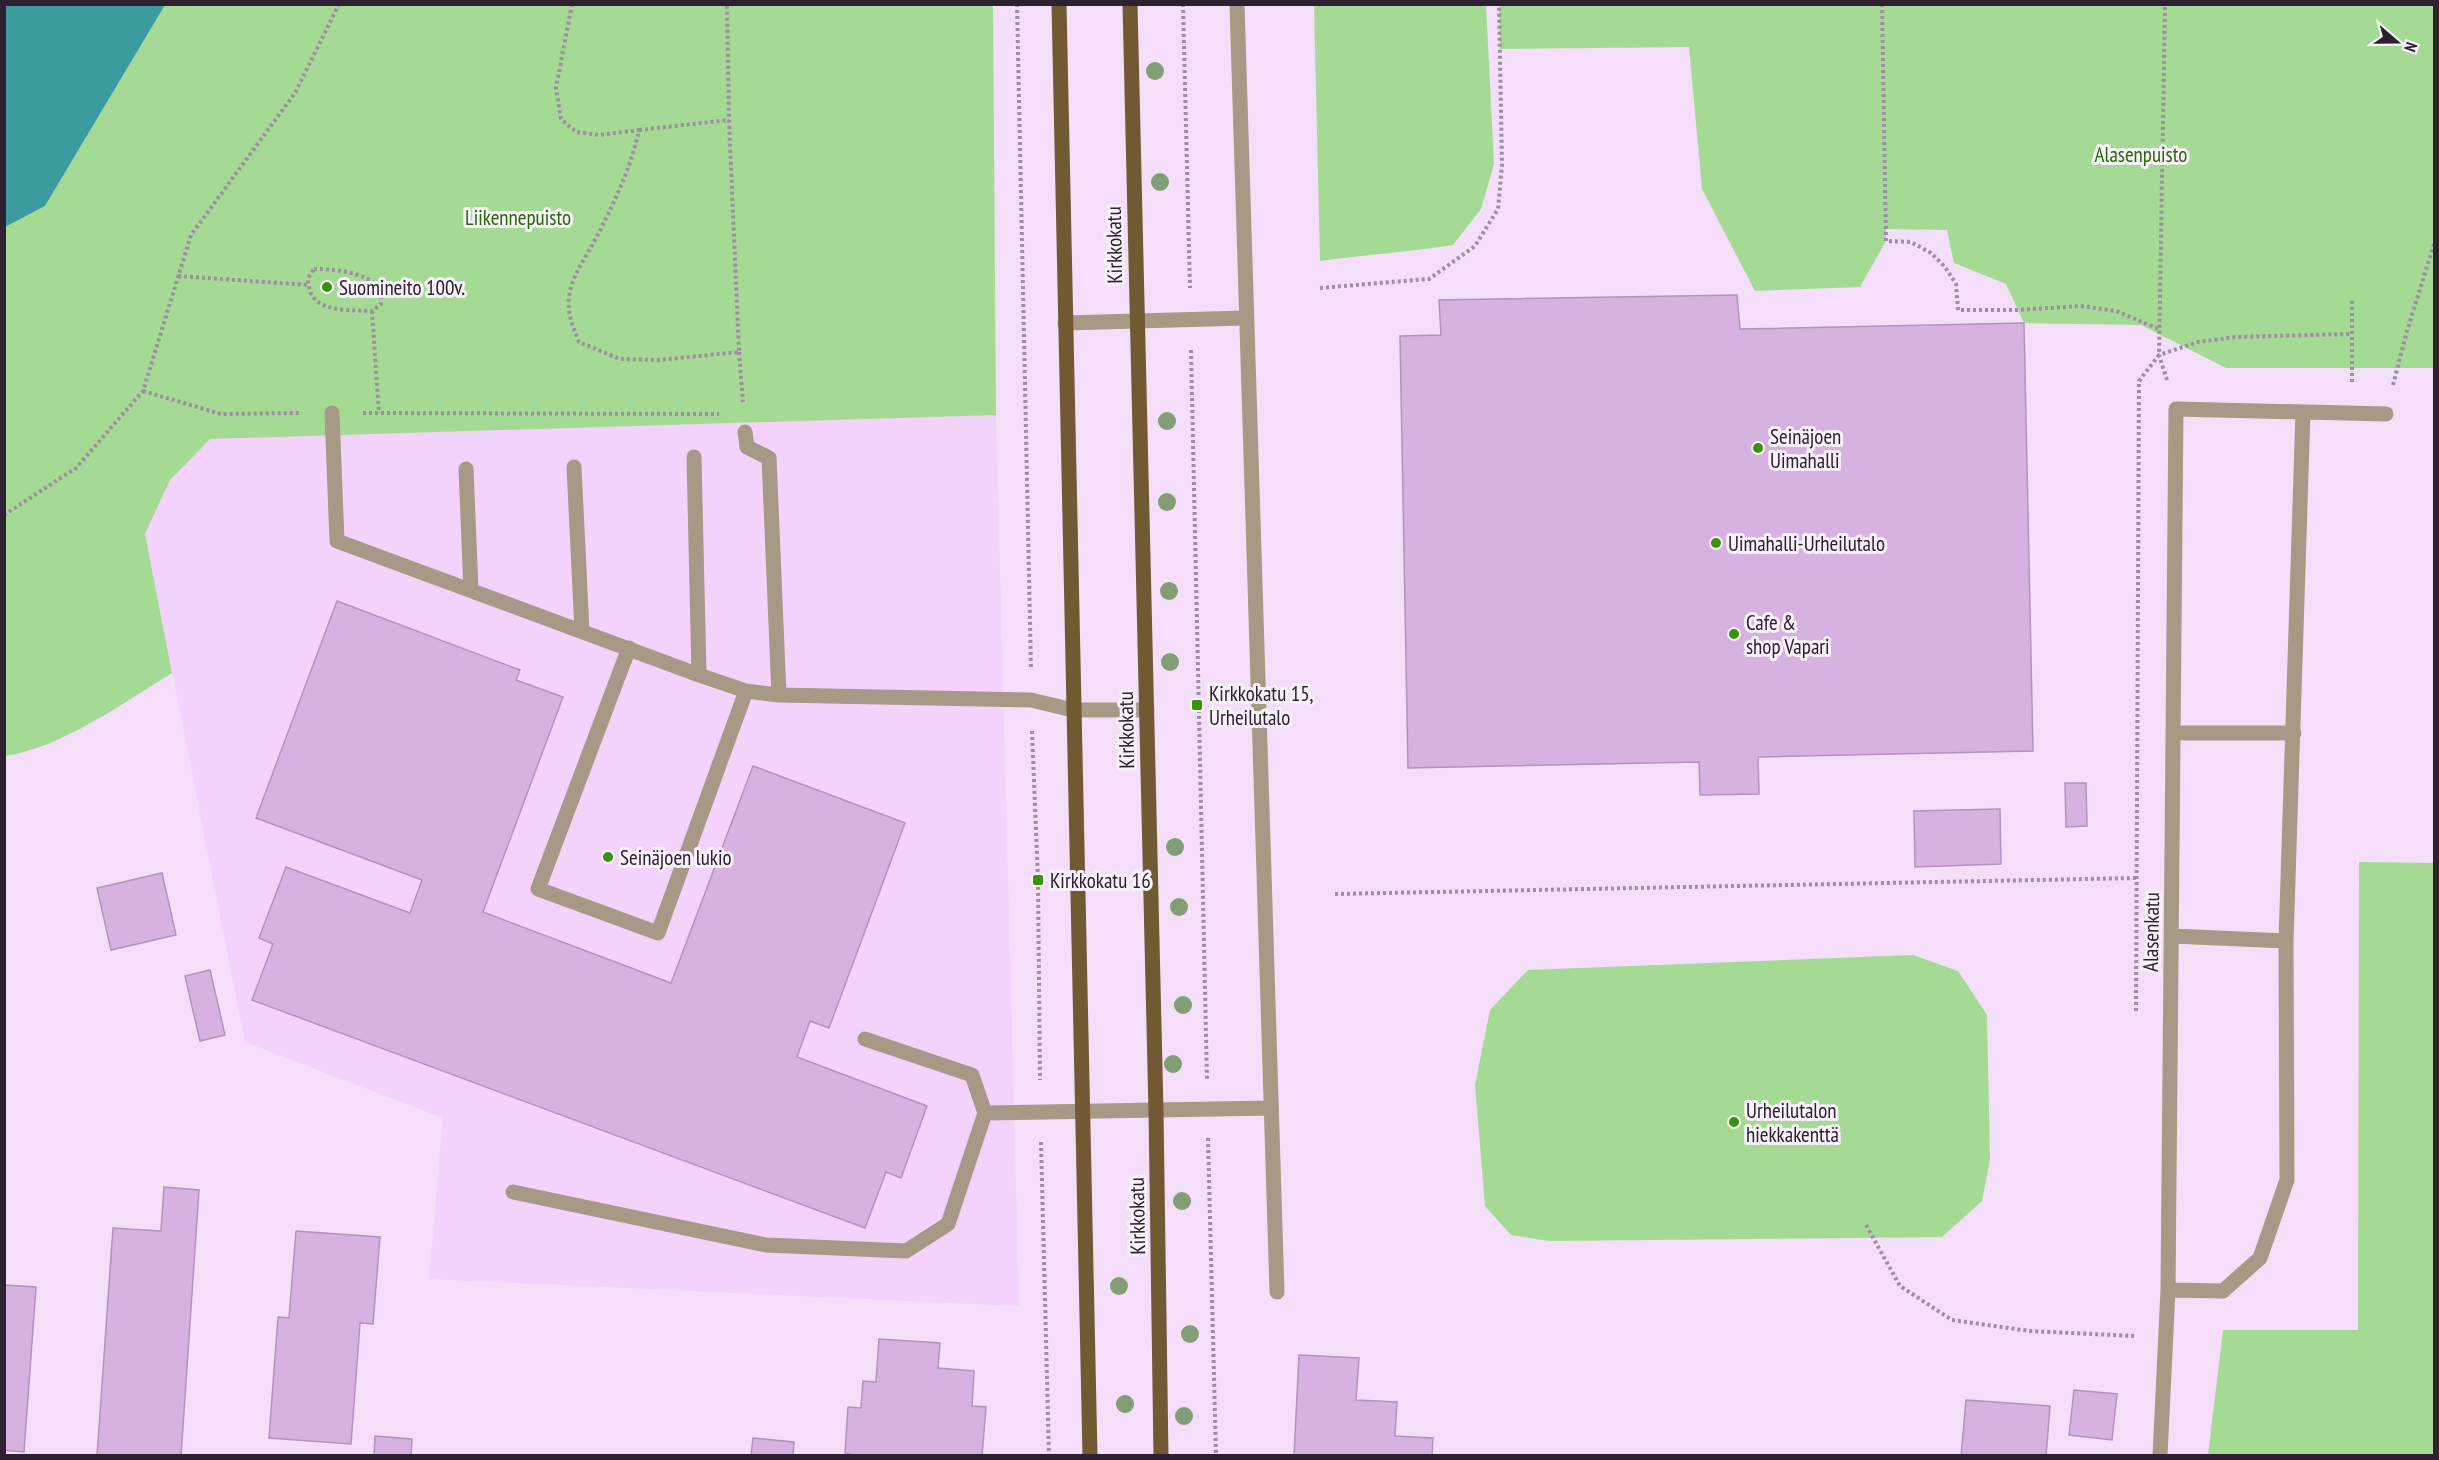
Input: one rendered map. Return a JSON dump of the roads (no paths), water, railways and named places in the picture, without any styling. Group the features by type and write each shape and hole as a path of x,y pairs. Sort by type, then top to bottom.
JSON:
{"main road":[{"path":"1059,4 1090,1455"},
{"name":"Kirkkokatu","path":"1130,4 1156,1111 1161,1455"}],"street":[{"path":"1237,4 1277,1292"},
{"path":"1065,323 1245,318"},
{"name":"Alasenkatu","path":"2160,1455 2168,1290 2176,409 2303,412"},
{"path":"2168,1290 2223,1291 2260,1258 2287,1180 2286,941 2303,412 2386,414"},
{"path":"332,413 337,541 699,675 746,691 778,695 1031,700 1073,710 1147,710"},
{"path":"745,432 747,447 769,458 778,695"},
{"path":"694,457 699,675"},
{"path":"574,467 582,631"},
{"path":"466,470 471,590"},
{"path":"628,648 538,889 658,933 746,691"},
{"path":"2174,733 2294,733"},
{"path":"2172,936 2286,941"},
{"path":"513,1192 766,1245 906,1251 948,1224 985,1113 972,1075 865,1039"},
{"path":"985,1113 1271,1108"}],"place":[{"name":"Suomineito 100v.","path":"327,287"},
{"name":"Seinäjoen Uimahalli","path":"1758,448"},
{"name":"Uimahalli-Urheilutalo","path":"1716,543"},
{"name":"Cafe & shop Vapari","path":"1734,634"},
{"name":"Kirkkokatu 15, Urheilutalo","path":"1197,705"},
{"name":"Seinäjoen lukio","path":"608,857"},
{"name":"Kirkkokatu 16","path":"1038,880"},
{"name":"Urheilutalon hiekkakenttä","path":"1734,1122"}],"park label":[{"name":"Alasenpuisto","path":"2141,154"},
{"name":"Liikennepuisto","path":"518,217"}]}
